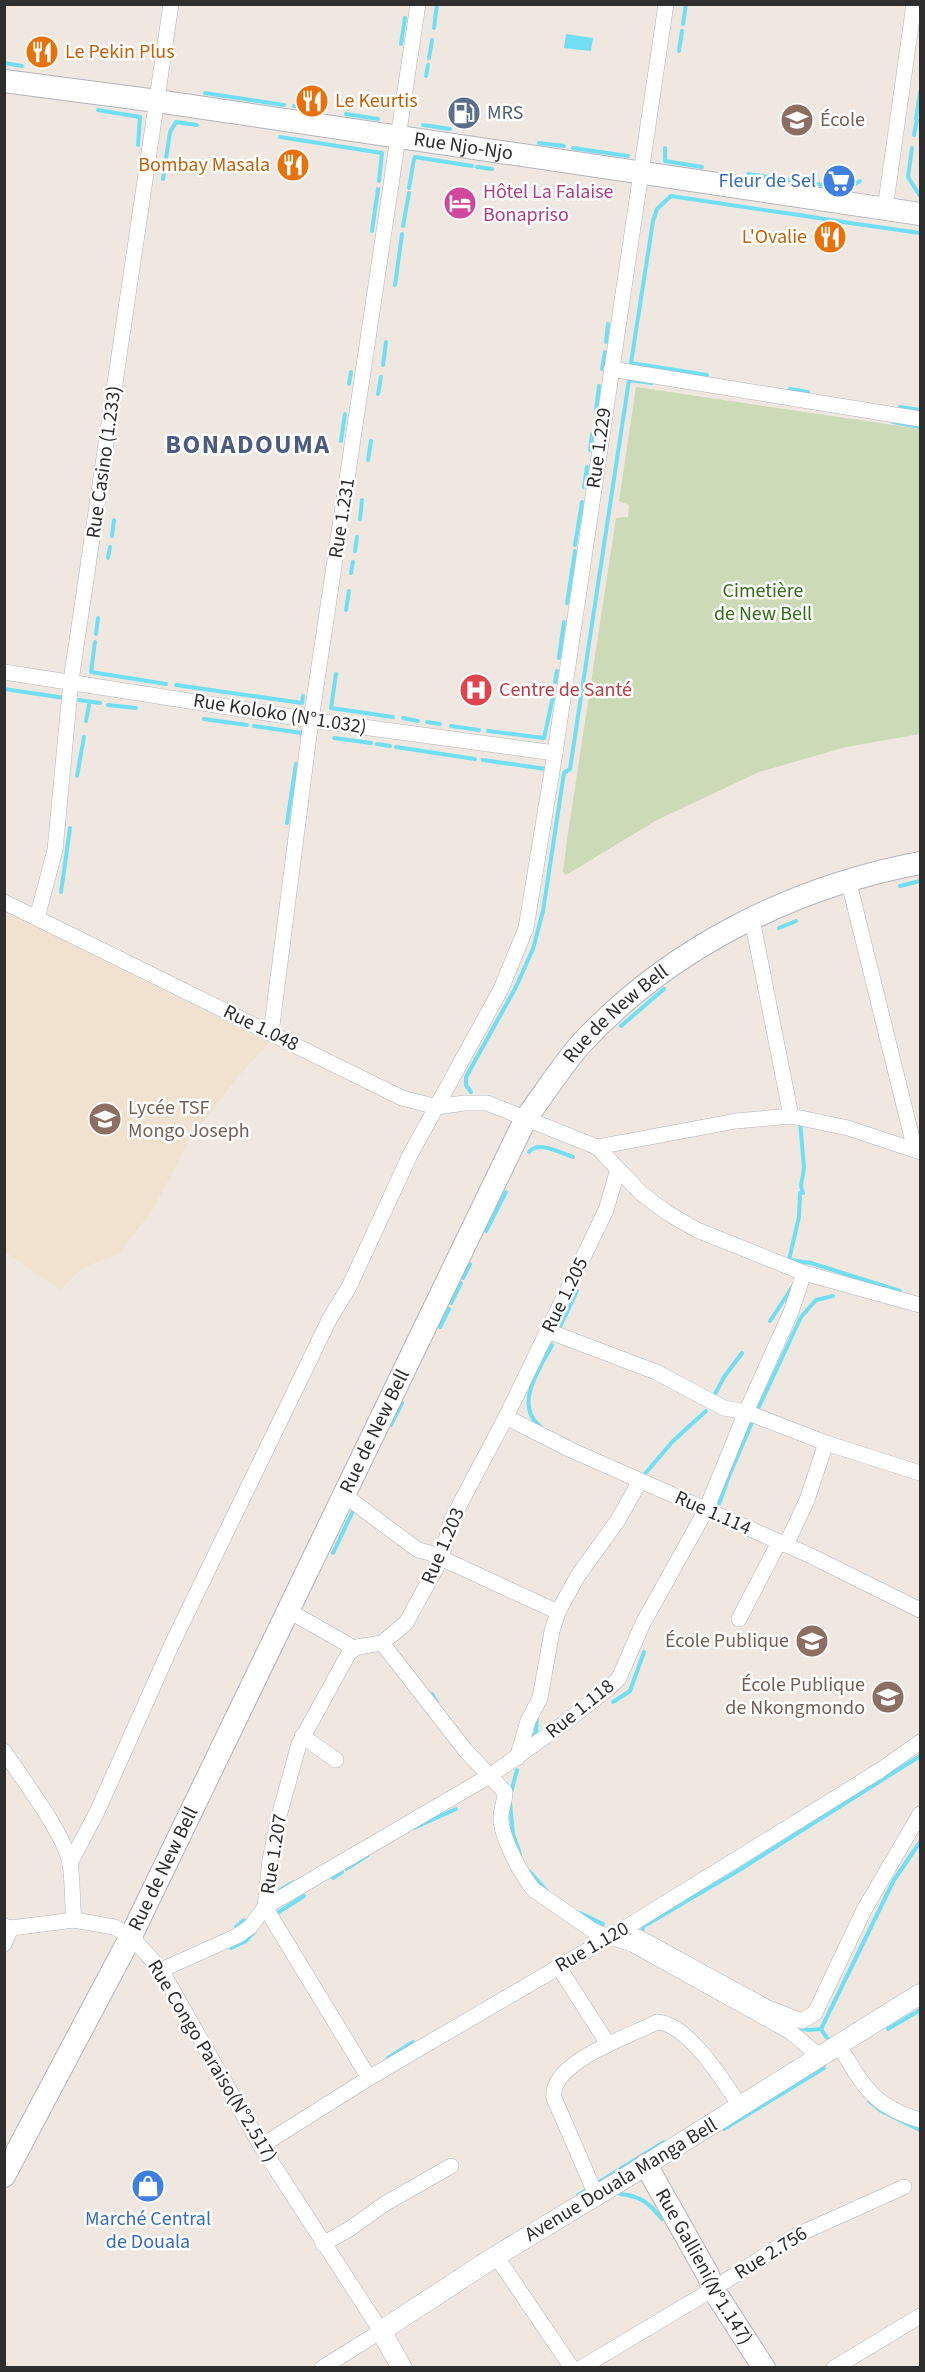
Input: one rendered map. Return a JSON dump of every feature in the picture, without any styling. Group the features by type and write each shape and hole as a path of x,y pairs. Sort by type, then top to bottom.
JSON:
{"main road":[{"name":"Rue Njo-Njo","path":"4,81 157,101 921,214"},
{"name":"Rue de New Bell","path":"4,2176 130,1936 526,1118 580,1045 634,994 678,962 752,919 799,896 848,879 921,863"},
{"name":"Rue Gallieni(N°1.147)","path":"646,2165 708,2275 713,2289 764,2367"}],"street":[{"name":"Rue Casino (1.233)","path":"37,918 55,850 71,681 171,4"},
{"name":"Rue 1.231","path":"271,1033 311,720 418,4"},
{"name":"Rue 1.229","path":"70,1863 97,1812 173,1642 330,1318 349,1287 410,1155 501,989 522,942 533,892 555,753 666,4"},
{"path":"885,209 914,4"},
{"path":"611,369 921,418"},
{"name":"Rue Koloko (N°1.032)","path":"4,672 311,720 555,753"},
{"path":"848,879 918,1151"},
{"name":"Rue 1.048","path":"4,902 402,1098 437,1107 464,1102 487,1103 597,1147"},
{"path":"752,919 791,1116"},
{"path":"597,1147 726,1123 791,1116 848,1128 918,1151"},
{"path":"597,1147 641,1193 666,1212 725,1242 804,1273 921,1305"},
{"name":"Rue 1.205","path":"506,1417 606,1210 618,1170"},
{"name":"Rue 1.118","path":"160,1970 237,1936 250,1927 265,1907 517,1758 573,1717 619,1678 643,1623 706,1510 746,1412 791,1312 804,1273"},
{"path":"548,1331 656,1372 724,1408 746,1412 826,1443 921,1473"},
{"name":"Rue 1.114","path":"506,1417 562,1446 783,1543 921,1610"},
{"name":"Rue 1.203","path":"382,1643 406,1623 441,1559 451,1521 506,1417"},
{"path":"739,1619 807,1500 826,1443"},
{"path":"517,1758 528,1721 540,1698 552,1631 558,1612 577,1577 618,1520 640,1481"},
{"path":"344,1495 423,1552 430,1553 558,1612"},
{"path":"289,1611 354,1648 382,1643 466,1751 505,1792 501,1819 504,1837 527,1882 541,1896 595,1932 615,1934 768,2008 802,2021 810,2018 820,2004 875,1890 921,1814"},
{"name":"Rue 1.207","path":"354,1648 302,1736 279,1816 270,1860 265,1907 369,2078"},
{"path":"302,1736 336,1760"},
{"name":"Rue 1.120","path":"261,2146 369,2078 615,1934 879,1771 921,1742"},
{"path":"4,1751 56,1832 70,1863 74,1920"},
{"name":"Rue Congo Paraiso(N°2.517)","path":"8,1927 74,1920 114,1927 130,1936 160,1970 261,2146 402,2367"},
{"path":"4,1944 8,1927"},
{"path":"615,1934 791,2032 819,2056"},
{"path":"558,1966 608,2044"},
{"name":"Avenue Douala Manga Bell","path":"322,2367 496,2256 921,1994"},
{"path":"596,2195 571,2142 553,2091 558,2078 567,2069 608,2044 657,2022 669,2025 685,2034 740,2106"},
{"path":"838,2044 868,2091 879,2102 902,2115 921,2120"},
{"path":"323,2244 351,2228 386,2203 451,2166"},
{"name":"Rue 2.756","path":"581,2367 713,2289 797,2235 904,2187"},
{"path":"496,2256 572,2367"},
{"path":"834,2367 921,2316"}],"shaded area":[{"name":"Lycée TSF Mongo Joseph","path":"5,912 269,1043 235,1080 188,1142 154,1208 120,1253 82,1268 60,1290 5,1252"}],"green space":[{"name":"Cimetière de New Bell","path":"636,387 920,429 920,734 846,747 759,772 657,820 566,875 563,872 567,840 616,518 628,517 629,505 619,501"}],"water":[{"path":"566,34 593,38 591,51 564,48"}],"waterway":[{"path":"434,28 437,4"},
{"path":"683,24 686,4"},
{"path":"401,44 405,18"},
{"path":"679,51 682,31"},
{"path":"429,58 432,40"},
{"path":"4,63 22,66"},
{"path":"426,76 428,65"},
{"path":"916,119 920,92"},
{"path":"205,93 284,105"},
{"path":"294,106 309,108"},
{"path":"98,110 140,117 138,145"},
{"path":"346,114 378,119"},
{"path":"914,135 917,120"},
{"path":"163,179 170,132 176,122 197,125"},
{"path":"423,125 450,129"},
{"path":"280,137 382,153 379,181"},
{"path":"539,143 564,146"},
{"path":"573,148 628,156"},
{"path":"665,148 665,161 702,167"},
{"path":"912,148 908,177 920,196"},
{"path":"415,157 472,166"},
{"path":"409,188 414,159"},
{"path":"477,167 492,169"},
{"path":"748,174 802,182"},
{"path":"811,183 847,189 860,181"},
{"path":"372,231 378,189"},
{"path":"403,226 409,193"},
{"path":"707,375 631,363 653,221 657,209 671,196 771,211"},
{"path":"771,211 799,215"},
{"path":"799,215 850,223"},
{"path":"850,223 920,233"},
{"path":"395,285 402,234"},
{"path":"606,342 608,324"},
{"path":"383,365 386,342"},
{"path":"602,369 605,352"},
{"path":"349,384 351,372"},
{"path":"378,394 381,377"},
{"path":"471,1092 466,1085 466,1077 516,987 533,949 543,911 564,773 570,769 629,380 652,383"},
{"path":"596,410 599,386"},
{"path":"790,389 808,392"},
{"path":"900,407 920,410"},
{"path":"341,441 345,414"},
{"path":"893,422 920,427"},
{"path":"590,450 592,434"},
{"path":"368,460 371,441"},
{"path":"584,487 587,467"},
{"path":"360,519 362,500"},
{"path":"575,545 582,502"},
{"path":"112,536 114,520"},
{"path":"355,551 357,537"},
{"path":"108,558 110,547"},
{"path":"567,603 575,551"},
{"path":"351,573 353,562"},
{"path":"346,610 349,591"},
{"path":"96,634 98,618"},
{"path":"559,658 564,622"},
{"path":"95,642 91,672 166,684"},
{"path":"555,682 557,671"},
{"path":"336,674 331,708 393,717"},
{"path":"176,685 302,703 303,696"},
{"path":"4,689 65,698"},
{"path":"488,731 544,738 554,692"},
{"path":"79,700 100,703"},
{"path":"86,721 89,705"},
{"path":"108,705 136,708"},
{"path":"403,718 418,721"},
{"path":"204,719 247,725"},
{"path":"427,722 440,724"},
{"path":"254,726 302,733 302,736"},
{"path":"451,726 479,730"},
{"path":"77,776 84,737"},
{"path":"334,738 371,743"},
{"path":"377,744 390,746"},
{"path":"396,747 475,759"},
{"path":"483,760 546,769"},
{"path":"287,823 296,764"},
{"path":"61,892 70,828"},
{"path":"900,886 920,881"},
{"path":"779,928 796,921"},
{"path":"621,1026 664,989"},
{"path":"789,1260 799,1217 800,1193 803,1193 801,1186 804,1168 800,1121"},
{"path":"529,1152 538,1147 544,1147 573,1157"},
{"path":"486,1231 506,1192"},
{"path":"791,1260 811,1263 900,1291"},
{"path":"463,1278 470,1264"},
{"path":"451,1303 461,1283"},
{"path":"770,1321 793,1286"},
{"path":"558,1331 577,1291"},
{"path":"756,1413 801,1317 816,1300 833,1296"},
{"path":"440,1327 449,1309"},
{"path":"541,1427 533,1418 529,1408 529,1398 535,1376 552,1345"},
{"path":"715,1394 724,1377 742,1353"},
{"path":"391,1425 402,1403"},
{"path":"644,1475 672,1442 706,1411"},
{"path":"719,1504 753,1420"},
{"path":"333,1553 354,1509"},
{"path":"613,1702 630,1691 644,1652"},
{"path":"432,1694 437,1703"},
{"path":"532,1739 536,1732 537,1717"},
{"path":"641,1933 644,1926 736,1872 920,1756"},
{"path":"511,1793 517,1770"},
{"path":"510,1803 513,1834 520,1854"},
{"path":"414,1828 456,1809"},
{"path":"821,2029 894,1880 920,1842"},
{"path":"346,1869 368,1855"},
{"path":"529,1871 546,1890"},
{"path":"333,1878 342,1872"},
{"path":"280,1890 294,1882"},
{"path":"274,1915 304,1896"},
{"path":"580,1913 603,1924"},
{"path":"236,1927 244,1920"},
{"path":"231,1948 246,1941 255,1931"},
{"path":"888,2029 920,2010"},
{"path":"794,2027 809,2030 821,2029"},
{"path":"821,2029 827,2038"},
{"path":"388,2058 413,2042"},
{"path":"724,2129 824,2068"},
{"path":"869,2101 881,2111 920,2130"},
{"path":"596,2184 664,2142"},
{"path":"578,2195 590,2188"},
{"path":"620,2194 634,2196 644,2201 662,2219"}],"place":[{"name":"Le Pekin Plus","path":"42,52"},
{"name":"Le Keurtis","path":"312,101"},
{"name":"MRS","path":"464,113"},
{"name":"École","path":"797,120"},
{"name":"Bombay Masala","path":"293,165"},
{"name":"Fleur de Sel","path":"839,181"},
{"name":"Hôtel La Falaise Bonapriso","path":"460,203"},
{"name":"L'Ovalie","path":"830,237"},
{"name":"Centre de Santé","path":"476,690"},
{"name":"Lycée TSF Mongo Joseph","path":"105,1119"},
{"name":"École Publique","path":"812,1641"},
{"name":"École Publique de Nkongmondo","path":"888,1697"},
{"name":"Marché Central de Douala","path":"148,2186"}],"district":[{"name":"BONADOUMA","path":"248,444"}]}
